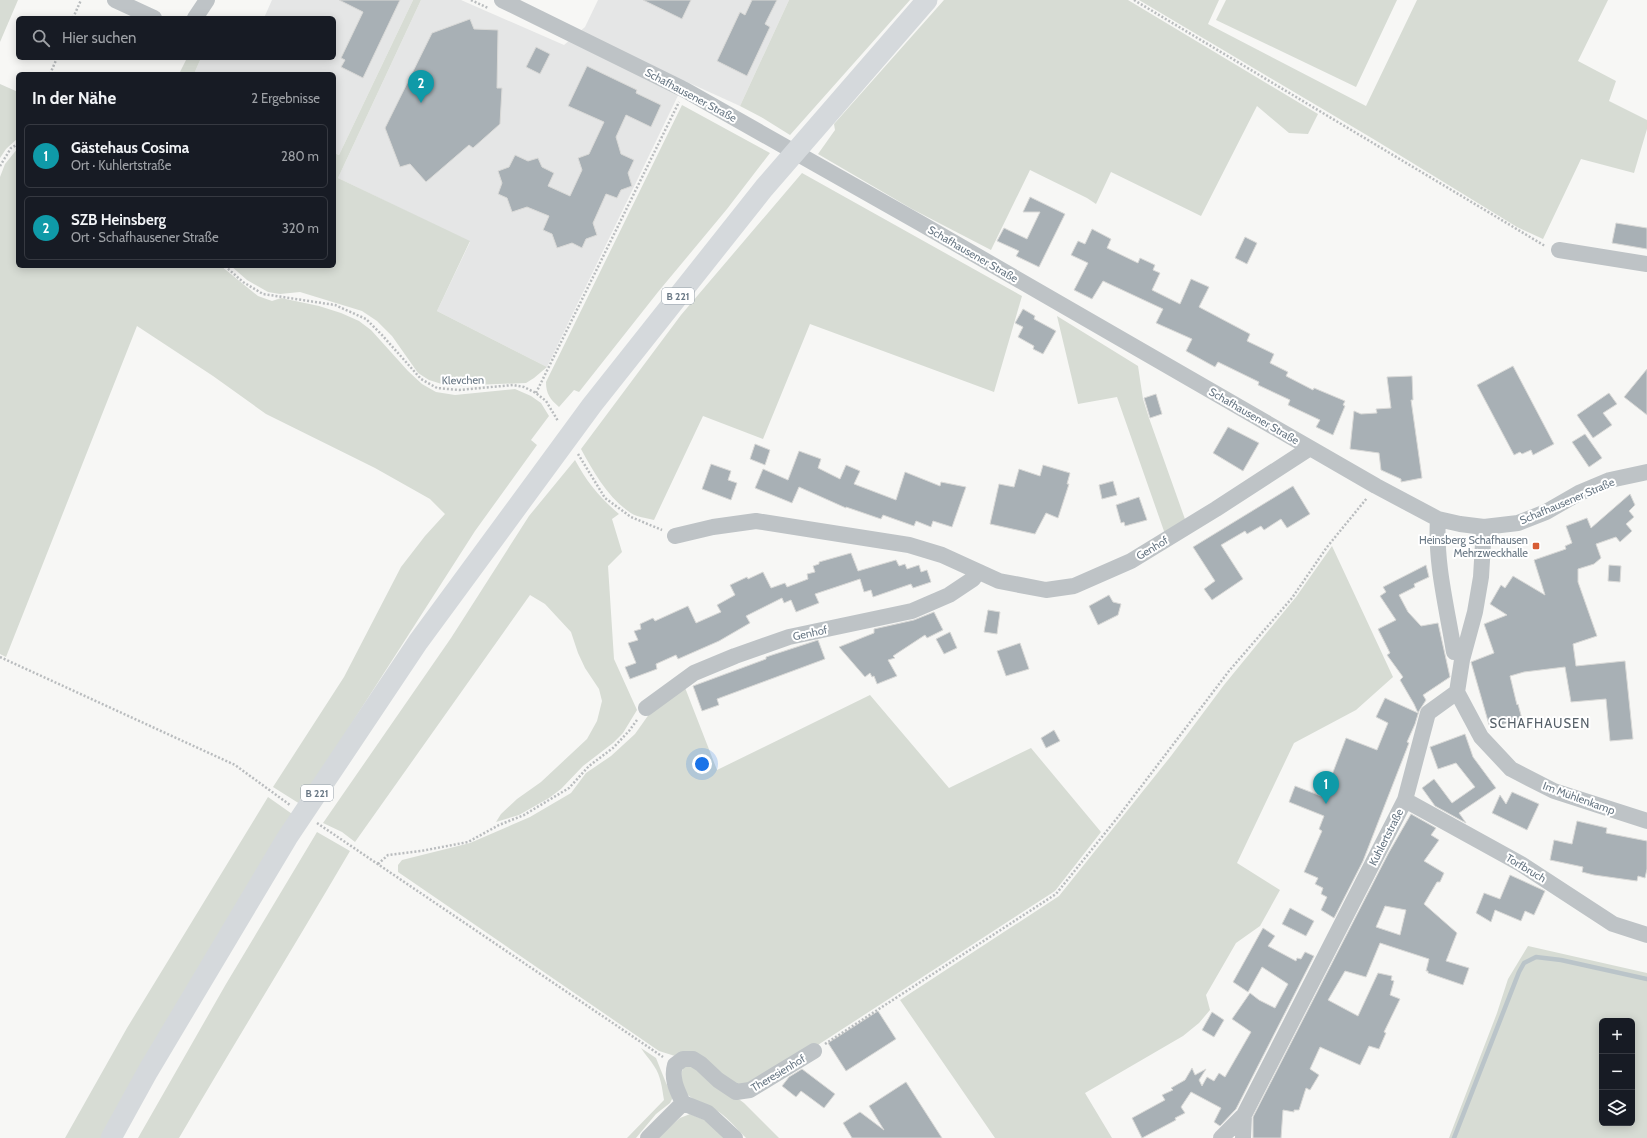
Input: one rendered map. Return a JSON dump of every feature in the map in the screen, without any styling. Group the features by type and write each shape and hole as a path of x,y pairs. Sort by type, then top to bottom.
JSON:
{"main road":[{"name":"B 221","path":"111,1138 148,1071 287,838 418,642 592,405 764,188 927,0"}],"street":[{"path":"115,0 150,16"},
{"path":"196,16 207,0"},
{"name":"Schafhausener Straße","path":"502,0 685,90 920,222 1376,486 1438,519 1484,527 1518,523 1546,512 1579,493 1610,480 1647,472"},
{"path":"1559,250 1647,264"},
{"name":"Genhof","path":"675,536 713,527 756,521 909,545 942,555 999,581 1046,590 1074,586 1131,561 1216,509 1310,448"},
{"path":"1438,519 1437,537 1441,574 1454,652"},
{"path":"1457,692 1462,660 1475,612 1484,527"},
{"name":"Genhof","path":"646,708 694,673 734,656 789,637 912,611 949,594 973,579 978,572"},
{"name":"Kuhlertstraße","path":"1243,1138 1244,1115 1405,800 1428,713 1457,692"},
{"name":"Im Mühlenkamp","path":"1457,692 1481,737 1511,769 1554,791 1647,821"},
{"name":"Torfbruch","path":"1405,800 1521,864 1614,924 1647,935"},
{"name":"Theresienhof","path":"675,1065 683,1059 693,1059 701,1064 718,1080 736,1092 750,1090 814,1051"},
{"path":"675,1065 673,1072 675,1087 683,1103 708,1113 735,1138"},
{"path":"648,1138 683,1103"},
{"path":"1220,1138 1244,1115"}],"path":[{"path":"74,16 81,0"},
{"path":"1134,0 1542,246 1559,250"},
{"path":"51,72 56,60"},
{"path":"536,393 685,90"},
{"path":"0,166 11,148 16,145"},
{"name":"Klevchen","path":"226,268 243,282 263,294 335,305 366,319 421,379 437,388 459,390 514,385 524,387 536,393 546,401 560,425"},
{"path":"575,449 605,498 631,517 675,536"},
{"path":"814,1051 1056,894 1118,817 1229,671 1292,598 1327,547 1376,486"},
{"path":"0,657 235,765 283,801"},
{"path":"378,864 388,855 421,851 468,842 551,800 569,788 589,766 613,748 629,731 646,708"},
{"path":"339,838 675,1065"}],"shaded area":[{"path":"0,0 18,0 0,42"},
{"path":"272,0 413,0 339,155 336,154 336,72 195,72 200,60 336,60 336,16 265,16"},
{"path":"413,0 421,0 338,178 470,241 437,311 547,367 526,383 448,386 429,380 418,373 392,336 377,321 362,311 300,292 280,294 268,292 247,280 233,268 336,268 336,154 339,155"},
{"path":"421,0 461,0 564,45 585,27 598,0 789,0 740,106 685,81 547,367 437,311 470,242 338,178"},
{"path":"789,0 910,0 790,135 740,106"},
{"path":"944,0 1128,0 1318,114 1308,134 1289,133 1257,106 1201,216 1111,172 1096,204 1087,198 1030,170 991,250 912,209 818,154 835,130 834,124"},
{"path":"1139,0 1219,0 1208,24 1366,106 1417,0 1608,0 1578,61 1616,81 1609,101 1647,120 1647,129 1634,173 1581,159 1543,239 1517,227 1375,140"},
{"path":"1226,0 1397,0 1356,87 1216,20"},
{"path":"186,60 200,60 195,72 180,72"},
{"path":"0,84 16,91 16,140 6,149 0,158"},
{"path":"682,105 770,153 727,209 658,292 579,392 574,390 559,407 549,396 546,382"},
{"path":"16,150 16,268 223,268 258,296 272,301 281,298 319,306 359,321 371,330 408,371 422,384 436,392 455,395 515,389 531,396 541,403 549,416 531,440 537,445 475,531 300,804 273,787 344,677 401,567 425,536 445,514 430,499 375,468 266,414 213,376 137,326 6,657 0,654 0,177 5,164"},
{"path":"802,173 1022,296 994,392 810,324 763,439 703,416 654,520 634,515 620,505 607,491 581,449 681,315"},
{"path":"1057,316 1138,366 1143,399 1186,522 1165,534 1117,397 1078,404"},
{"path":"575,460 594,489 619,514 612,519 622,552 608,566 614,659 637,710 623,733 613,743 583,766 561,789 549,798 519,815 496,822 501,814 517,799 541,782 587,739 597,721 602,701 599,689 585,668 578,653 571,632 545,604 530,595 355,842 342,832 323,823 451,638 529,516"},
{"path":"1332,546 1393,677 1356,710 1294,743 1237,863 1280,890 1260,926 1236,943 1206,995 1210,1010 1199,1023 1183,1036 1085,1093 1112,1138 995,1138 900,1000 1059,896 1171,756 1224,685 1296,597"},
{"path":"684,685 717,770 870,695 949,788 1031,748 1101,832 1055,891 807,1052 742,1089 675,1056 659,1051 398,872 398,865 402,860 470,843 530,817 571,793 586,773 611,756 635,734 652,710"},
{"path":"268,797 295,816 106,1138 65,1138 127,1028"},
{"path":"317,832 350,851 179,1138 138,1138 226,984"},
{"path":"1528,946 1647,973 1647,1138 1449,1138 1497,1013 1508,979"},
{"path":"641,1048 656,1058 673,1097 670,1103 656,1114 636,1138 627,1138 664,1100 658,1074"},
{"path":"692,1064 744,1103 779,1138 746,1138 719,1112 690,1097 682,1086 681,1078 683,1067"},
{"path":"690,1114 707,1121 725,1138 657,1138 680,1118"}],"building":[{"path":"339,0 400,0 363,78 341,67 345,60 341,58 363,12"},
{"path":"643,0 691,0 682,19"},
{"path":"752,0 777,0 765,24 770,27 747,76 717,61 740,12 745,15"},
{"path":"470,19 474,29 498,30 497,88 502,88 500,124 473,148 469,145 426,182 410,164 400,167 385,128 432,33"},
{"path":"536,47 550,54 540,74 526,67"},
{"path":"587,66 637,90 636,93 661,105 651,127 626,115 616,137 621,154 634,160 628,173 632,186 621,190 617,198 606,194 593,223 597,235 586,239 582,248 572,243 557,248 552,234 543,230 549,216 527,207 512,212 507,198 498,194 502,183 498,171 509,167 515,155 528,161 538,158 542,167 554,173 548,186 570,196 582,170 578,158 589,154 604,122 568,106"},
{"path":"1030,197 1065,214 1039,267 1016,256 1019,251 997,241 1004,228 1027,239 1040,212 1023,212"},
{"path":"1616,223 1647,228 1647,249 1612,243"},
{"path":"1092,229 1111,239 1107,248 1138,263 1140,258 1155,265 1153,270 1160,273 1152,290 1180,304 1191,279 1209,287 1199,307 1250,334 1247,341 1274,354 1270,363 1288,372 1286,376 1313,390 1314,388 1345,401 1343,405 1345,406 1333,435 1316,427 1320,420 1288,405 1290,400 1258,385 1259,382 1218,362 1215,367 1186,351 1192,339 1156,323 1163,309 1103,281 1092,299 1074,290 1088,263 1071,255 1078,241 1085,244"},
{"path":"1245,237 1257,243 1247,264 1235,258"},
{"path":"1023,309 1035,316 1034,319 1056,331 1043,354 1033,349 1034,346 1018,337 1023,327 1015,323"},
{"path":"1513,366 1554,444 1533,455 1531,450 1522,454 1520,452 1514,455 1477,385"},
{"path":"1647,369 1647,415 1624,397"},
{"path":"1412,376 1413,400 1411,400 1422,478 1401,482 1401,479 1381,470 1379,453 1350,449 1354,411 1361,414 1377,413 1376,409 1391,408 1387,377"},
{"path":"1609,393 1617,404 1603,413 1612,425 1593,438 1577,415"},
{"path":"1156,394 1162,414 1150,418 1144,398"},
{"path":"1228,427 1259,443 1243,471 1213,453"},
{"path":"1585,434 1602,458 1589,467 1572,442"},
{"path":"755,444 770,450 765,465 750,459"},
{"path":"799,451 821,459 818,468 840,479 846,465 860,471 854,484 896,500 905,472 940,486 941,482 966,487 952,527 933,521 931,527 916,521 914,526 883,515 881,519 846,508 799,487 792,503 755,488 763,469 788,480"},
{"path":"711,464 731,471 728,480 737,483 731,500 702,489"},
{"path":"1043,465 1070,473 1067,484 1069,484 1058,518 1046,513 1035,534 990,524 999,484 1014,487 1019,469 1040,476"},
{"path":"1113,481 1117,495 1102,499 1099,485"},
{"path":"1293,486 1310,514 1287,528 1281,519 1264,530 1261,526 1247,534 1245,531 1221,545 1243,579 1212,600 1204,589 1215,581 1193,547"},
{"path":"1630,494 1635,505 1629,511 1634,517 1626,524 1632,531 1620,542 1616,537 1596,544 1601,558 1594,564 1578,569 1578,582 1597,636 1573,644 1576,666 1625,661 1633,739 1610,741 1606,699 1571,702 1565,667 1524,672 1510,676 1522,719 1490,728 1471,662 1494,653 1484,624 1507,615 1490,604 1501,585 1505,588 1513,576 1545,595 1534,560 1566,549 1565,546 1572,543 1566,526 1587,518 1591,528"},
{"path":"1139,497 1147,520 1125,526 1124,522 1121,523 1116,505"},
{"path":"851,553 858,571 896,560 899,566 905,564 907,569 919,565 921,572 927,570 931,582 913,588 911,584 873,597 871,590 864,592 860,579 815,594 819,603 796,612 791,600 784,603 782,598 746,616 750,623 719,641 678,659 676,655 656,664 657,669 630,679 625,667 636,663 628,643 638,640 634,631 641,629 640,624 653,618 655,621 688,606 696,623 721,612 717,605 735,595 730,585 747,577 748,579 763,572 771,588 785,583 787,587 808,579 807,574 815,572 813,566 819,564 819,562"},
{"path":"1426,565 1429,577 1414,584 1415,587 1399,595 1408,612 1421,626 1438,623 1450,677 1423,695 1426,700 1419,711 1407,742 1409,743 1363,861 1334,918 1321,910 1327,897 1321,894 1323,888 1315,884 1318,878 1304,872 1322,831 1319,829 1324,816 1289,802 1295,786 1321,796 1327,779 1330,780 1346,738 1377,750 1388,723 1376,717 1385,698 1418,713 1400,680 1403,677 1387,655 1390,653 1378,629 1396,620 1380,596 1386,592 1383,587"},
{"path":"1609,565 1621,566 1620,582 1608,581"},
{"path":"1109,595 1113,602 1121,604 1118,615 1098,625 1089,606"},
{"path":"988,610 1000,612 997,634 984,632"},
{"path":"934,612 943,630 927,638 925,635 893,656 895,658 888,660 897,676 877,684 874,676 872,677 870,673 865,677 839,647 874,633 874,629 914,620"},
{"path":"950,632 957,648 944,654 936,639"},
{"path":"818,640 825,659 717,699 719,705 702,711 693,686 766,659 766,657"},
{"path":"1020,643 1029,669 1006,676 997,651"},
{"path":"1054,730 1060,741 1046,748 1041,738"},
{"path":"1465,734 1473,757 1496,788 1459,813 1466,823 1435,806 1422,788 1434,779 1452,803 1475,787 1456,763 1438,769 1430,747"},
{"path":"1512,792 1539,804 1527,830 1492,813 1500,795 1506,804"},
{"path":"1411,814 1436,828 1431,835 1439,840 1424,861 1444,873 1440,882 1437,882 1424,904 1457,933 1446,961 1469,968 1463,985 1428,973 1428,971 1426,971 1429,959 1380,943 1366,977 1345,971 1328,1000 1358,1016 1378,973 1392,976 1391,980 1394,981 1390,995 1400,999 1384,1032 1386,1033 1379,1049 1369,1046 1360,1065 1320,1047 1310,1069 1319,1075 1310,1090 1306,1088 1299,1110 1294,1110 1294,1112 1283,1110 1281,1138 1253,1138 1253,1117 1388,854","holes":["1385,906 1406,910 1400,935 1376,927"]},
{"path":"1577,821 1607,828 1606,833 1647,841 1647,869 1645,878 1638,876 1637,881 1594,875 1582,872 1583,867 1550,860 1554,840 1572,844"},
{"path":"1510,875 1545,891 1534,915 1525,911 1521,921 1495,910 1491,922 1476,913 1484,893 1500,899"},
{"path":"1290,908 1314,921 1306,936 1282,924"},
{"path":"1263,928 1275,936 1268,946 1296,961 1297,958 1301,959 1305,952 1314,956 1236,1109 1220,1126 1214,1122 1221,1108 1191,1092 1181,1107 1185,1113 1175,1118 1176,1120 1142,1138 1132,1118 1165,1100 1162,1095 1173,1090 1171,1088 1185,1080 1192,1068 1195,1075 1206,1069 1199,1080 1202,1086 1207,1077 1214,1081 1219,1073 1225,1077 1251,1032 1232,1019 1250,993 1259,1000 1275,1008 1288,984 1262,967 1248,992 1233,982"},
{"path":"878,1011 896,1039 846,1071 828,1043"},
{"path":"1212,1012 1224,1020 1214,1037 1202,1030"},
{"path":"802,1069 835,1094 824,1108 801,1091 796,1097 782,1086 789,1077"},
{"path":"906,1082 942,1138 852,1138 843,1123 860,1112 884,1130 869,1106"}],"waterway":[{"path":"1454,1138 1519,972 1524,963 1536,957 1561,960 1647,979"}],"place":[{"name":"SZB Heinsberg","path":"421,103"},
{"name":"Heinsberg Schafhausen Mehrzweckhalle","path":"1536,546"},
{"name":"Gästehaus Cosima","path":"1326,804"}],"district":[{"name":"SCHAFHAUSEN","path":"1540,723"}]}
